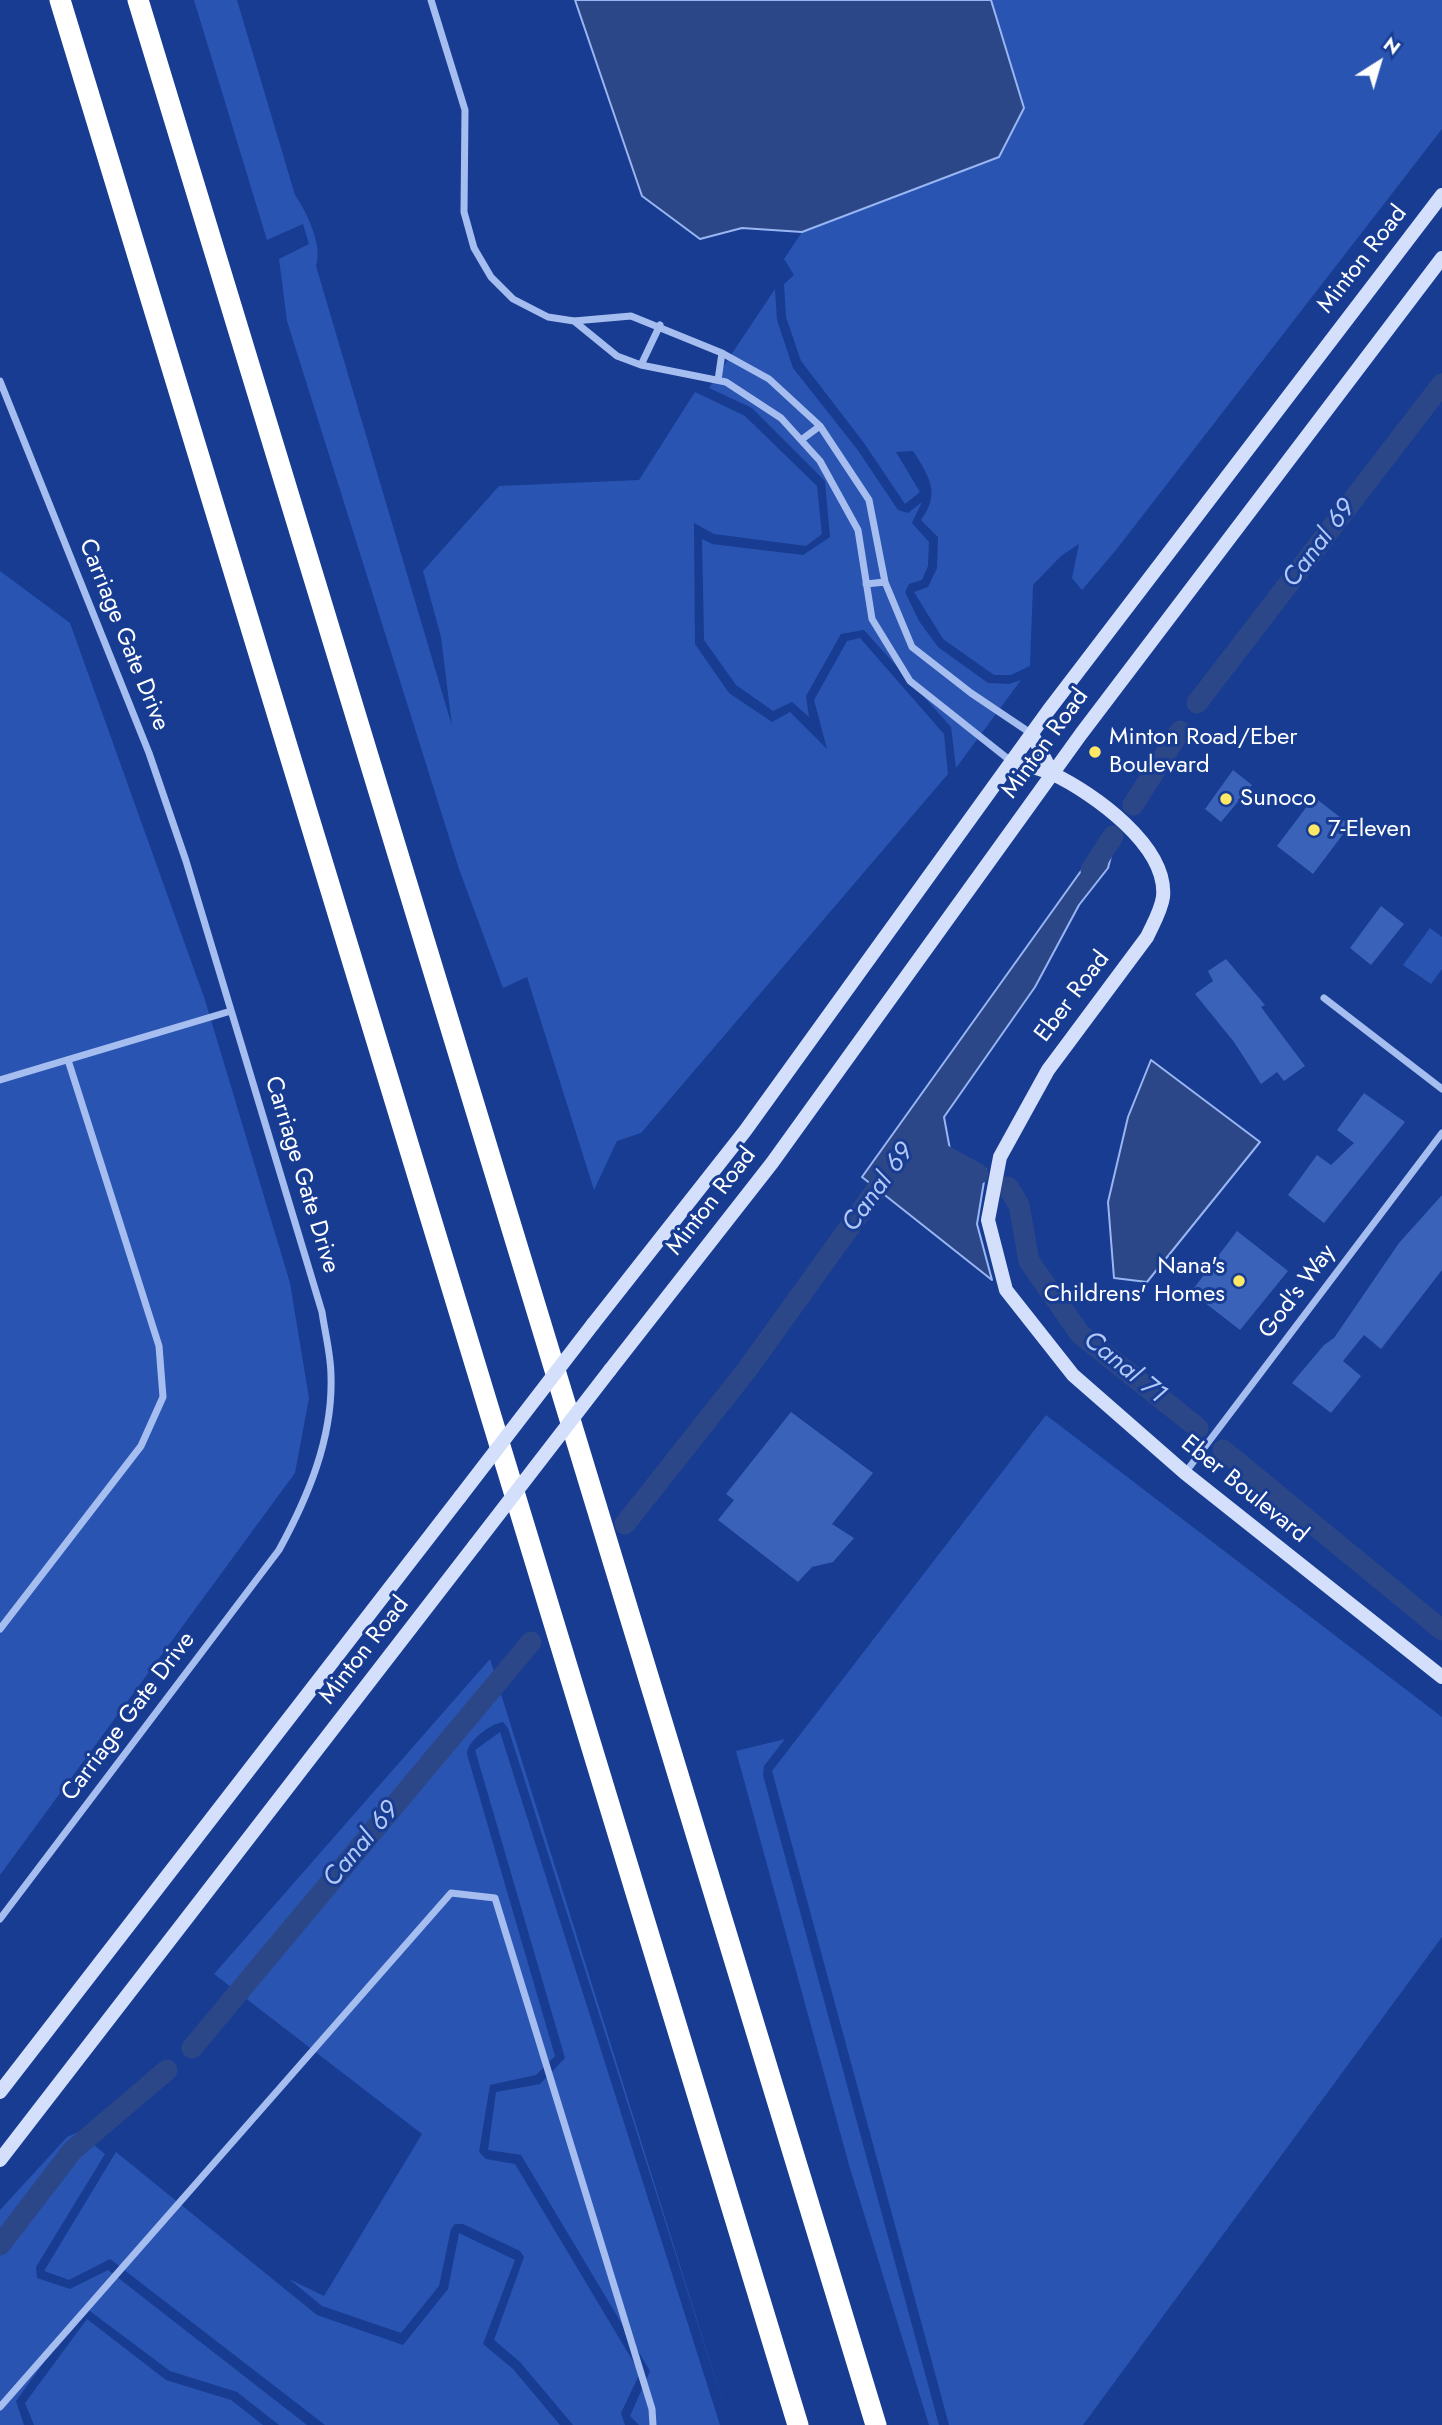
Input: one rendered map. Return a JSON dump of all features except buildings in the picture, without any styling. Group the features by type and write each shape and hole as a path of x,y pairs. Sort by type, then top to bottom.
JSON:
{"highway":[{"path":"60,0 799,2425"},
{"path":"138,0 876,2425"}],"main road":[{"name":"Minton Road","path":"0,2092 745,1131 1032,734 1442,195"},
{"name":"Minton Road","path":"0,2160 772,1163 1052,773 1262,492 1442,258"},
{"name":"Eber Road","path":"1032,734 1052,773"},
{"name":"Eber Road","path":"1006,1290 988,1220 1000,1157 1048,1070 1147,937 1159,912 1163,894 1153,857 1142,839 1122,819 1052,773 1012,762"},
{"name":"Eber Boulevard","path":"1006,1290 1073,1375 1185,1473 1442,1677"}],"street":[{"path":"431,0 465,110 464,212 474,248 491,277 513,299 548,317 574,321 631,316 722,354 769,379 820,425 869,500 885,582 912,647 971,693 1032,734"},
{"path":"574,321 617,356 641,365 726,382 781,418 820,461 858,530 872,618 910,681 1012,762"},
{"path":"641,365 660,326"},
{"path":"718,380 722,354"},
{"name":"Carriage Gate Drive","path":"0,382 149,753 186,860 322,1312 331,1377 323,1443 304,1505 279,1550 0,1919"},
{"path":"801,440 820,425"},
{"path":"866,584 885,582"},
{"path":"1324,998 1442,1089"},
{"path":"0,1080 231,1011"},
{"path":"0,1629 141,1446 163,1397 159,1346 68,1060"},
{"name":"God's Way","path":"1185,1473 1442,1133"},
{"path":"0,2407 451,1892 495,1898 652,2409 653,2425"}],"shaded area":[{"path":"194,0 237,0 295,195 316,239 316,266 452,726 441,637 423,571 499,486 639,480 695,392 745,416 817,486 822,534 806,546 714,534 694,523 695,644 729,693 772,722 790,712 827,749 814,700 847,641 860,638 944,734 948,774 641,1133 617,1141 594,1190 527,977 503,988 459,869 287,321 279,259 309,244 303,224 267,240"},
{"path":"991,0 1442,0 1442,129 1116,550 1082,590 1072,578 1079,544 1061,556 1033,585 1030,666 1011,675 994,675 943,639 914,592 928,587 937,568 938,537 921,520 930,501 928,477 913,451 896,452 920,492 905,504 864,443 801,361 786,317 784,284 794,275 784,259 802,232 848,213 1003,41"},
{"path":"775,289 777,320 793,368 857,449 898,510 908,513 922,502 912,523 929,542 928,566 922,580 909,584 905,592 919,621 938,647 988,683 1009,684 1021,680 956,768 951,727 864,630 841,634 806,696 809,717 792,702 773,711 736,685 704,640 702,539 712,544 803,555 830,537 825,481 752,408 709,388"},
{"path":"0,571 70,623 205,1000 290,1283 309,1398 295,1473 0,1875"},
{"path":"1430,928 1442,937 1442,969 1431,984 1403,965"},
{"path":"1046,1415 1442,1717 1442,1937 1083,2425 949,2425 772,1771"},
{"path":"490,1659 730,2425 508,1728 503,1722 480,1734 467,1754 555,2056 536,2075 490,2085 479,2152 486,2159 515,2164 640,2373 621,2413 625,2425 573,2425 520,2362 494,2340 524,2257 520,2251 463,2224 455,2224 451,2229 439,2286 401,2333 322,2306 289,2279 324,2296 422,2134 214,1974"},
{"path":"500,1732 720,2425 639,2425 630,2416 650,2371 521,2155 488,2150 496,2092 540,2084 565,2058 475,1750"},
{"path":"785,1739 764,1766 763,1775 939,2425 929,2425 849,2165 736,1751"},
{"path":"78,2132 105,2154 36,2267 37,2278 70,2289 108,2270 307,2425 279,2425 237,2392 170,2371 87,2309 81,2311 16,2401 24,2425 0,2425 0,2210 67,2137"},
{"path":"116,2152 317,2315 403,2345 448,2289 459,2233 515,2260 483,2344 513,2369 560,2425 325,2425 110,2259 69,2280 44,2271"},
{"path":"87,2319 166,2380 231,2400 263,2425 34,2425 25,2403"}],"water":[{"path":"575,0 991,0 1024,108 999,157 802,232 742,228 700,239 642,196"},
{"path":"1101,843 1112,852 1108,868 1079,905 1035,987 944,1117 951,1155 960,1168 986,1169 977,1224 992,1280 862,1177"},
{"path":"1151,1060 1260,1142 1147,1282 1114,1278 1108,1202 1128,1117"}],"waterway":[{"name":"Canal 69","path":"1197,703 1442,384"},
{"name":"Canal 69","path":"1133,805 1180,731"},
{"name":"Canal 69","path":"1091,870 1113,836"},
{"name":"Canal 71","path":"932,1149 978,1174"},
{"name":"Canal 69","path":"625,1524 746,1371 892,1168"},
{"name":"Canal 71","path":"1008,1187 1019,1205 1029,1261 1080,1334 1198,1428"},
{"name":"Canal 71","path":"1223,1450 1442,1630"},
{"name":"Canal 69","path":"192,2048 531,1642"},
{"name":"Canal 69","path":"0,2245 72,2151 167,2070"}],"place":[{"name":"Minton Road/Eber Boulevard","path":"1095,752"},
{"name":"Sunoco","path":"1226,799"},
{"name":"7-Eleven","path":"1314,830"},
{"name":"Nana's Childrens' Homes","path":"1239,1281"}]}
